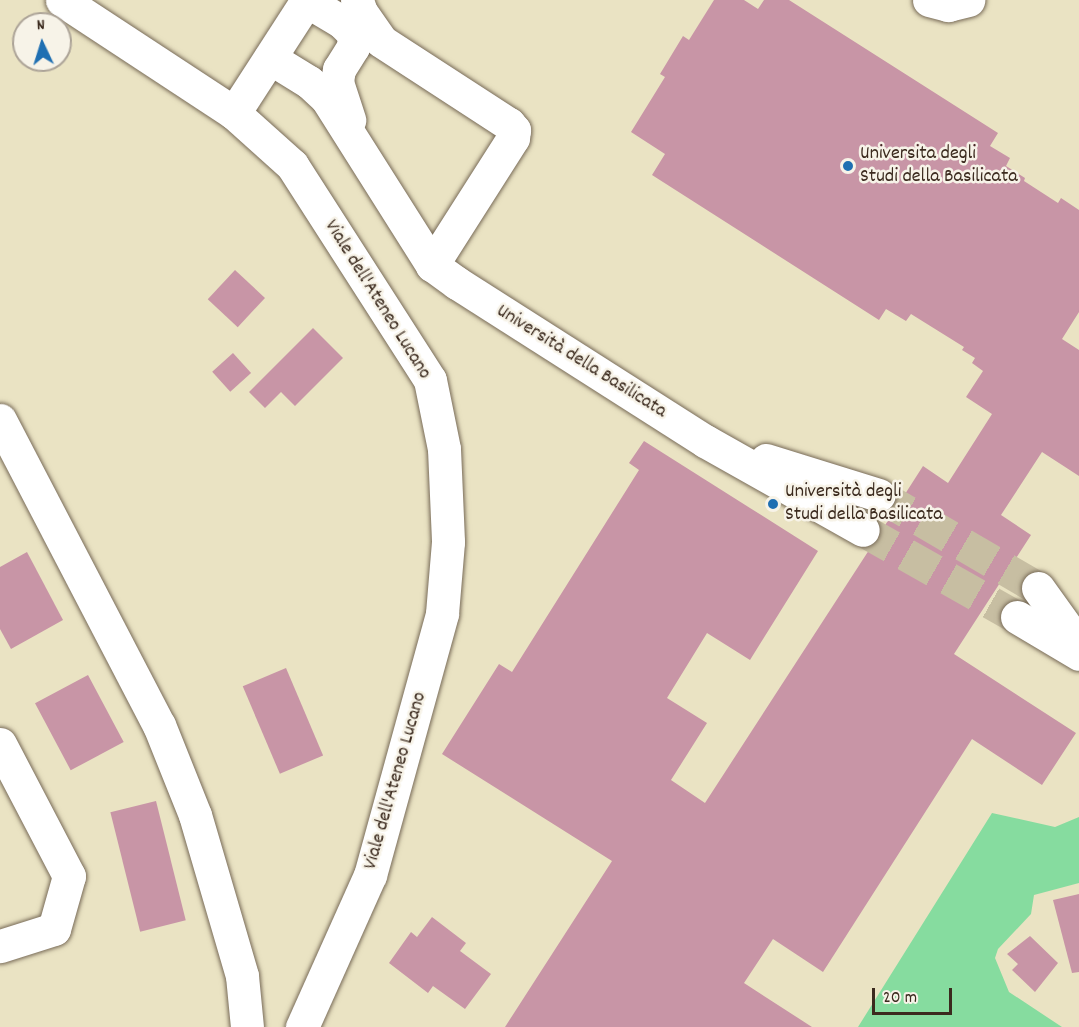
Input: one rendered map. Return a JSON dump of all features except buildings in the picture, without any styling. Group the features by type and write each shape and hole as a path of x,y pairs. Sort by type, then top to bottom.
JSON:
{"street":[{"name":"Viale dell'Ateneo Lucano","path":"62,0 234,113 292,165 430,380 444,449 448,542 442,615 370,875 302,1027"},
{"path":"234,113 307,0 342,22 354,34 353,47 339,69 337,82 358,147"},
{"path":"270,58 309,82 327,99 445,274 513,138 514,130 509,124 381,41 366,20 357,0"},
{"path":"929,0 948,5 968,0"},
{"name":"Università della Basilicata","path":"445,274 705,441 863,530"},
{"path":"0,420 159,725 198,825 242,976 248,1027"},
{"name":"Università della Basilicata","path":"705,441 879,495"},
{"path":"1038,588 1079,645"},
{"path":"1017,617 1079,654"},
{"path":"0,744 69,876 54,929 0,946"}],"green space":[{"path":"992,813 1055,827 1079,817 1079,883 1034,895 1031,914 998,949 995,958 1009,992 1062,1027 858,1027"}],"tunnel":[{"path":"879,495 1038,588"},
{"path":"863,530 1017,617"}],"place":[{"name":"Universita degli Studi della Basilicata","path":"848,166"},
{"name":"Università degli Studi della Basilicata","path":"773,504"}]}
